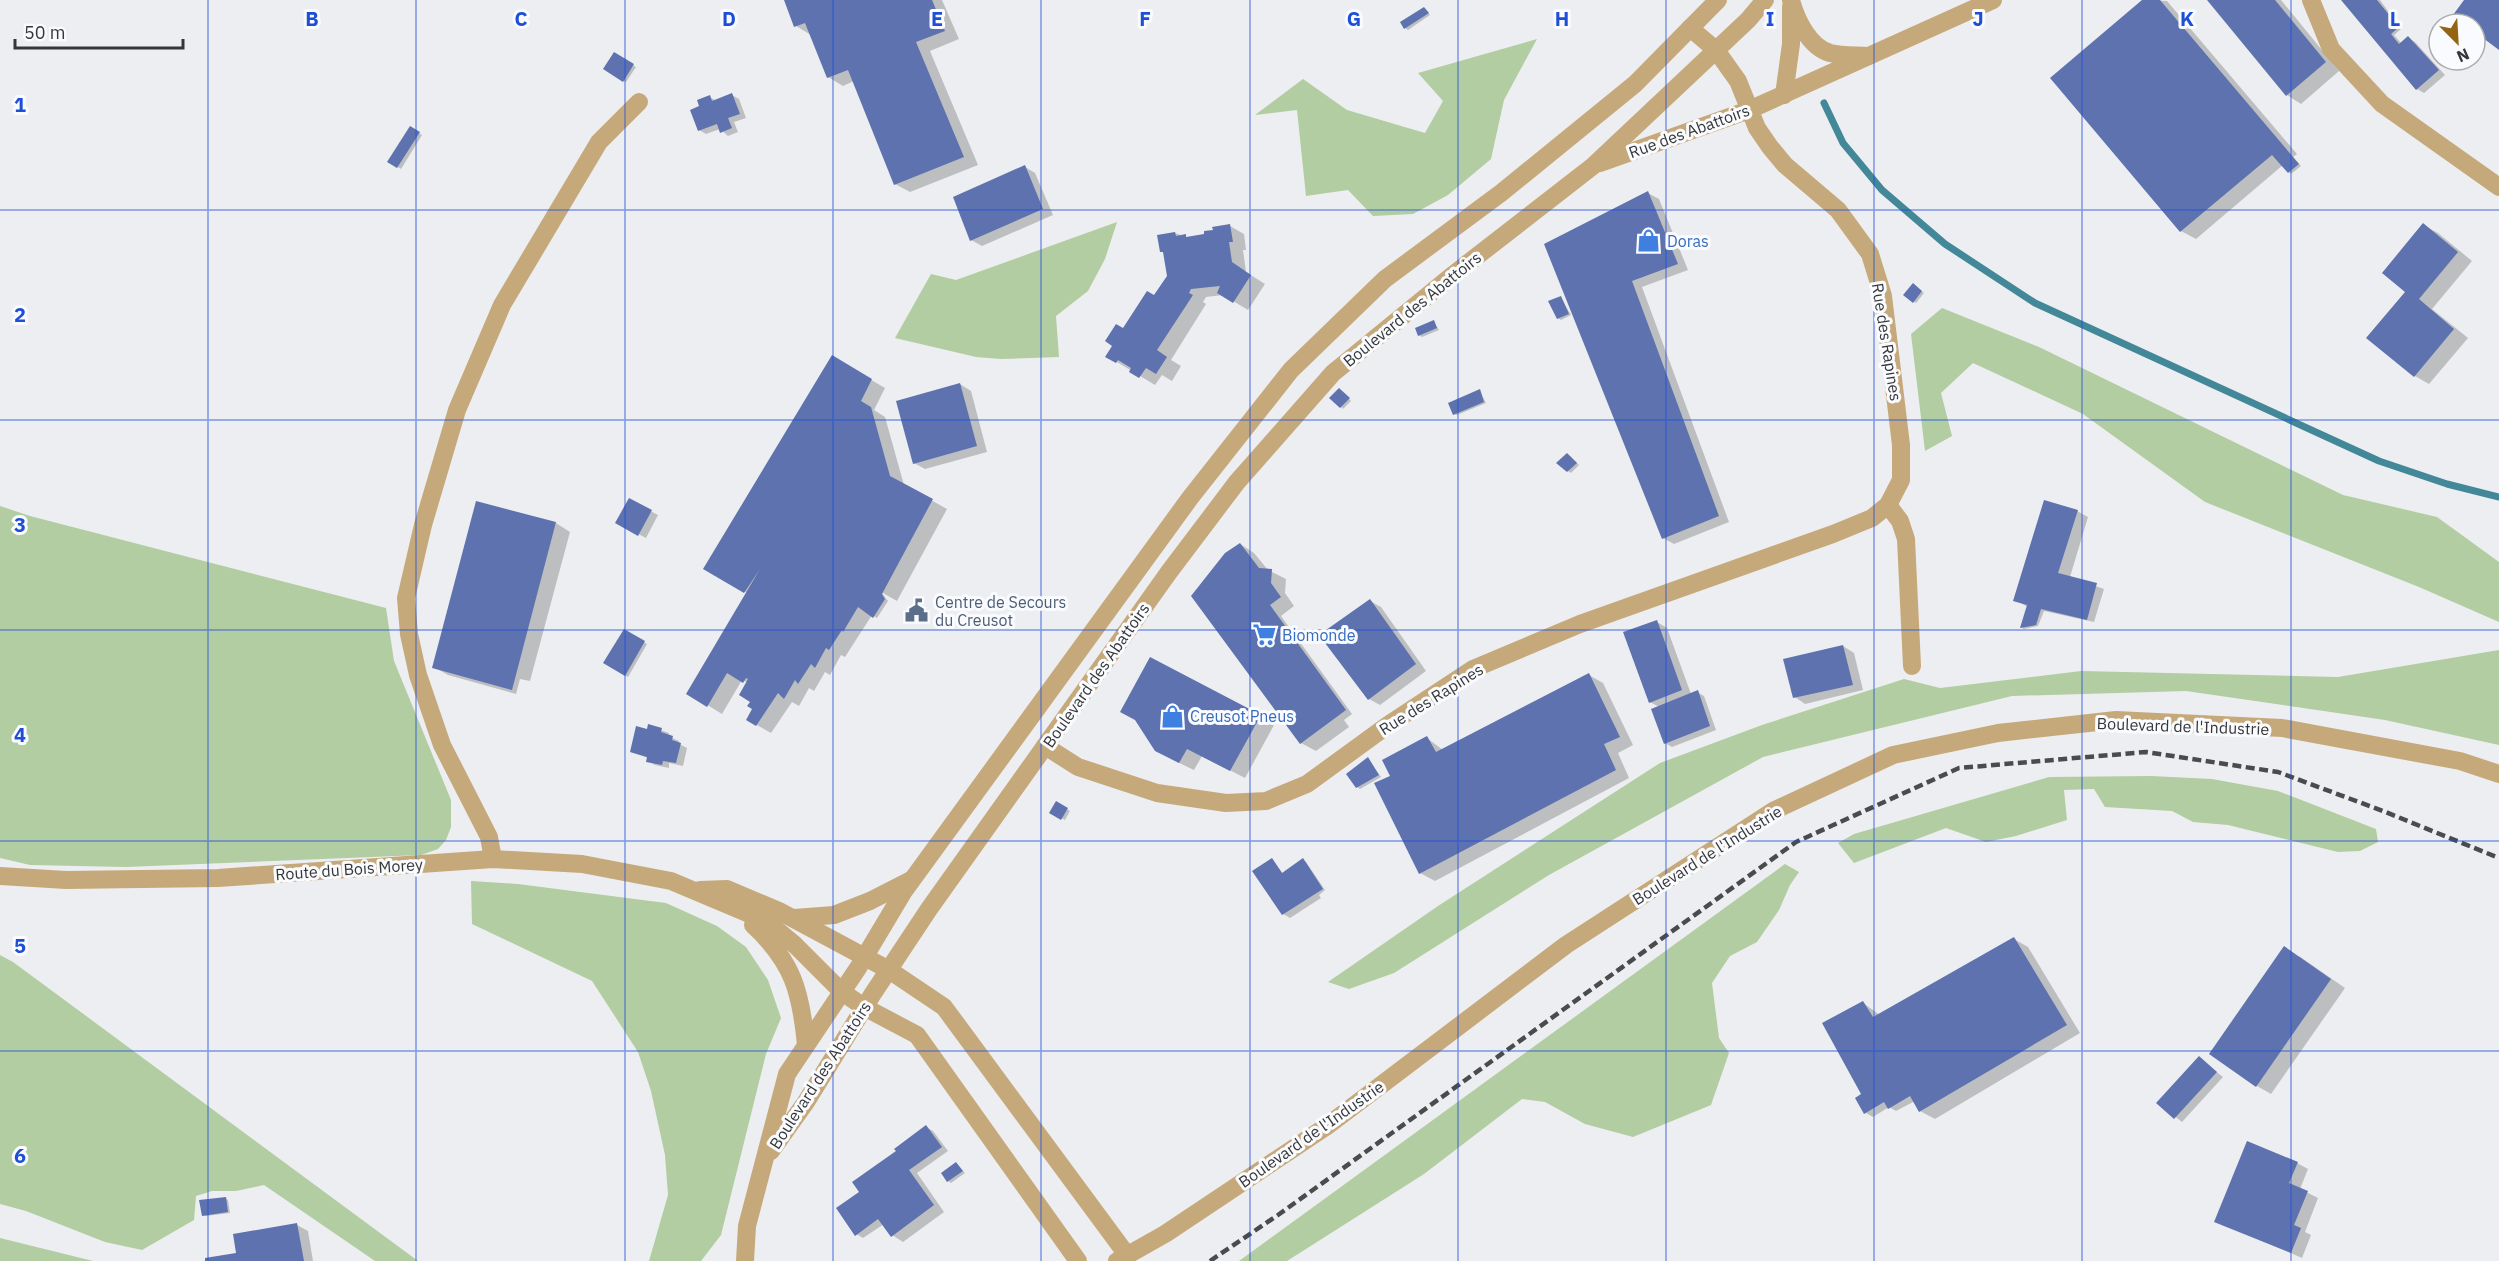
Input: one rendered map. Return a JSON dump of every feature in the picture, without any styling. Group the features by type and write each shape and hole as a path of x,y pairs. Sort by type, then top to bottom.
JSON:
{"street":[{"name":"Boulevard des Abattoirs","path":"765,1160 787,1074 913,879 1190,498 1291,370 1385,279 1501,193 1626,91 1718,0"},
{"name":"Boulevard des Abattoirs","path":"765,1160 806,1102 888,970 1169,572 1237,482 1333,373 1454,274 1593,166 1716,50 1765,0"},
{"name":"Rue des Abattoirs","path":"1593,166 1749,110 1993,0"},
{"path":"2312,0 2331,49 2382,104 2499,187"},
{"name":"Rue des Abattoirs","path":"1791,2 1808,36 1816,45 1829,53 1871,56"},
{"name":"Rue des Abattoirs","path":"1785,95 1791,44 1791,2"},
{"name":"Rue des Rapines","path":"1045,746 1078,767 1157,793 1226,803 1266,801 1307,784 1388,725 1473,669 1580,624 1833,534 1872,518 1888,505 1901,480 1901,445 1882,296 1870,254 1838,210 1785,165 1757,128 1738,81 1716,50 1690,28"},
{"path":"493,859 489,837 442,745 417,675 409,634 406,598 423,525 456,410 502,305 599,142 639,102"},
{"path":"1888,505 1900,521 1906,538 1912,666"},
{"name":"Boulevard de l'Industrie","path":"1122,1258 1165,1234 1327,1126 1566,945 1773,811 1893,755 1998,733 2116,720 2282,728 2460,762 2499,774"},
{"name":"Route du Bois Morey","path":"0,876 66,880 218,878 493,859 582,864 671,881 765,921 795,945 842,992 864,1007 917,1035 1078,1261"},
{"name":"Route du Bois Morey","path":"793,918 834,915 870,902 913,879"},
{"name":"Route du Bois Morey","path":"696,890 727,889 793,918 888,970 944,1007 1122,1258"},
{"name":"Route du Bois Morey","path":"735,907 771,942 786,963 798,987 806,1045"},
{"path":"745,1261 747,1226 765,1160"}],"green space":[{"path":"1537,39 1504,100 1491,159 1448,195 1413,214 1373,216 1348,190 1306,196 1297,110 1255,115 1303,79 1347,110 1425,133 1443,101 1418,73"},
{"path":"1117,222 1105,259 1088,291 1056,316 1059,357 1001,359 976,357 895,338 931,274 956,280"},
{"path":"1942,308 2039,347 2343,495 2437,517 2499,562 2499,622 2419,587 2205,502 2083,414 1973,363 1941,393 1952,436 1925,451 1911,334"},
{"path":"0,506 30,516 386,608 394,661 451,800 451,827 446,840 438,849 421,855 126,867 30,865 0,858"},
{"path":"2499,650 2499,745 2385,720 2186,691 2012,696 1763,757 1549,875 1394,973 1349,989 1328,982 1438,906 1660,763 1762,725 1904,679 1940,688 2081,671 2338,677"},
{"path":"2151,776 2212,779 2278,791 2376,829 2378,842 2360,851 2338,852 2228,825 2193,822 2172,811 2105,807 2094,789 2064,790 2067,820 2016,836 1986,842 1946,828 1854,863 1838,843 1854,834 2049,777"},
{"path":"1785,864 1799,872 1790,885 1779,910 1757,942 1730,956 1712,983 1719,1038 1729,1053 1711,1105 1633,1137 1585,1124 1545,1102 1522,1099 1424,1174 1287,1261 1239,1261"},
{"path":"471,881 518,884 666,903 717,926 746,947 768,980 781,1018 766,1054 721,1235 701,1261 649,1261 668,1195 665,1155 651,1091 638,1052 592,981 472,924"},
{"path":"0,955 13,962 418,1261 375,1261 264,1185 236,1191 212,1191 196,1196 194,1220 142,1250 105,1242 26,1211 0,1204"},
{"path":"0,1238 93,1261 0,1261"}],"building":[{"path":"784,0 932,0 945,31 916,42 964,157 894,185 848,70 827,78 805,23 794,27"},
{"path":"2142,0 2160,0 2299,164 2288,173 2272,155 2180,232 2050,78"},
{"path":"2207,0 2275,0 2326,62 2286,96"},
{"path":"2341,0 2377,0 2399,27 2391,34 2399,44 2408,36 2427,57 2427,72 2437,72 2416,90"},
{"path":"2464,0 2499,0 2499,50 2487,41 2487,12 2455,12"},
{"path":"1424,7 1429,13 1404,29 1400,22"},
{"path":"614,52 634,64 623,82 603,69"},
{"path":"732,93 740,114 728,118 732,128 720,133 717,124 698,131 690,110 699,106 697,100 710,95 712,101"},
{"path":"410,126 420,132 397,168 387,162"},
{"path":"1025,165 1043,209 970,241 953,197"},
{"path":"1648,191 1678,264 1632,281 1719,516 1662,539 1544,244"},
{"path":"2423,223 2458,252 2419,299 2454,329 2414,377 2366,338 2405,292 2382,273"},
{"path":"1230,224 1233,242 1229,242 1232,262 1251,275 1233,303 1217,293 1220,286 1191,289 1189,293 1193,295 1157,350 1167,357 1156,374 1146,368 1139,378 1129,372 1131,368 1118,360 1116,363 1105,357 1112,346 1105,341 1116,324 1123,328 1147,291 1154,295 1167,276 1163,252 1160,252 1157,235 1175,232 1176,236 1186,234 1186,237 1204,234 1204,231 1213,230 1212,227"},
{"path":"1913,283 1922,291 1913,303 1903,295"},
{"path":"1561,296 1569,314 1557,319 1548,301"},
{"path":"1434,320 1437,328 1418,336 1415,328"},
{"path":"832,355 872,379 861,401 871,407 890,476 933,499 882,594 885,599 873,618 858,607 829,650 826,648 815,668 811,664 798,684 795,680 784,699 778,693 756,726 746,720 752,709 747,706 750,702 739,695 748,679 746,678 743,683 727,673 707,707 686,694 760,569 744,593 703,569"},
{"path":"960,383 977,446 913,464 896,401"},
{"path":"1339,388 1350,398 1340,408 1329,398"},
{"path":"1480,389 1484,402 1453,415 1448,403"},
{"path":"1567,453 1577,463 1567,472 1556,463"},
{"path":"629,498 652,510 638,536 615,523"},
{"path":"2044,500 2078,510 2058,573 2097,583 2087,620 2041,609 2036,625 2020,628 2027,605 2013,601"},
{"path":"476,501 556,522 512,690 432,668"},
{"path":"1240,543 1259,568 1272,569 1271,583 1281,597 1270,605 1346,710 1300,744 1191,596 1225,553"},
{"path":"1370,599 1416,664 1368,700 1319,635"},
{"path":"1657,620 1682,690 1649,703 1623,632"},
{"path":"624,629 645,641 625,676 603,663"},
{"path":"1843,645 1853,685 1793,698 1783,659"},
{"path":"1150,657 1261,715 1230,771 1187,749 1179,763 1155,751 1135,720 1120,712"},
{"path":"1589,673 1620,737 1604,744 1616,770 1419,874 1374,783 1390,776 1382,760 1427,736 1436,752"},
{"path":"1698,690 1710,726 1664,744 1651,709"},
{"path":"648,724 662,728 661,732 673,736 672,740 681,743 676,763 663,761 662,765 646,762 647,757 630,752 636,726 647,729"},
{"path":"1368,757 1379,775 1356,788 1346,774"},
{"path":"1056,801 1068,808 1061,820 1049,813"},
{"path":"1272,858 1282,873 1303,858 1323,889 1282,915 1252,871"},
{"path":"2014,937 2067,1025 1919,1112 1910,1096 1888,1109 1884,1102 1864,1114 1855,1098 1861,1094 1822,1023 1863,1001 1873,1017"},
{"path":"2284,946 2331,979 2256,1087 2209,1054"},
{"path":"2199,1056 2217,1072 2174,1119 2156,1103"},
{"path":"926,1125 942,1147 909,1170 934,1205 891,1237 878,1219 855,1236 836,1208 859,1192 852,1182 896,1151 894,1149"},
{"path":"2247,1141 2298,1162 2289,1183 2308,1191 2294,1225 2301,1228 2291,1253 2214,1222"},
{"path":"956,1162 963,1171 947,1182 941,1173"},
{"path":"226,1197 228,1212 202,1216 199,1200"},
{"path":"297,1223 304,1261 205,1261 205,1258 236,1253 233,1234"}],"waterway":[{"path":"1824,103 1843,143 1882,190 1945,244 2035,303 2379,461 2447,484 2499,497"}],"railway":[{"path":"1210,1261 1278,1215 1796,842 1959,768 2146,752 2278,772 2499,858"}],"place":[{"name":"Doras","path":"1649,241"},
{"name":"Centre de Secours du Creusot","path":"917,611"},
{"name":"Biomonde","path":"1264,635"},
{"name":"Creusot Pneus","path":"1172,716"}]}
